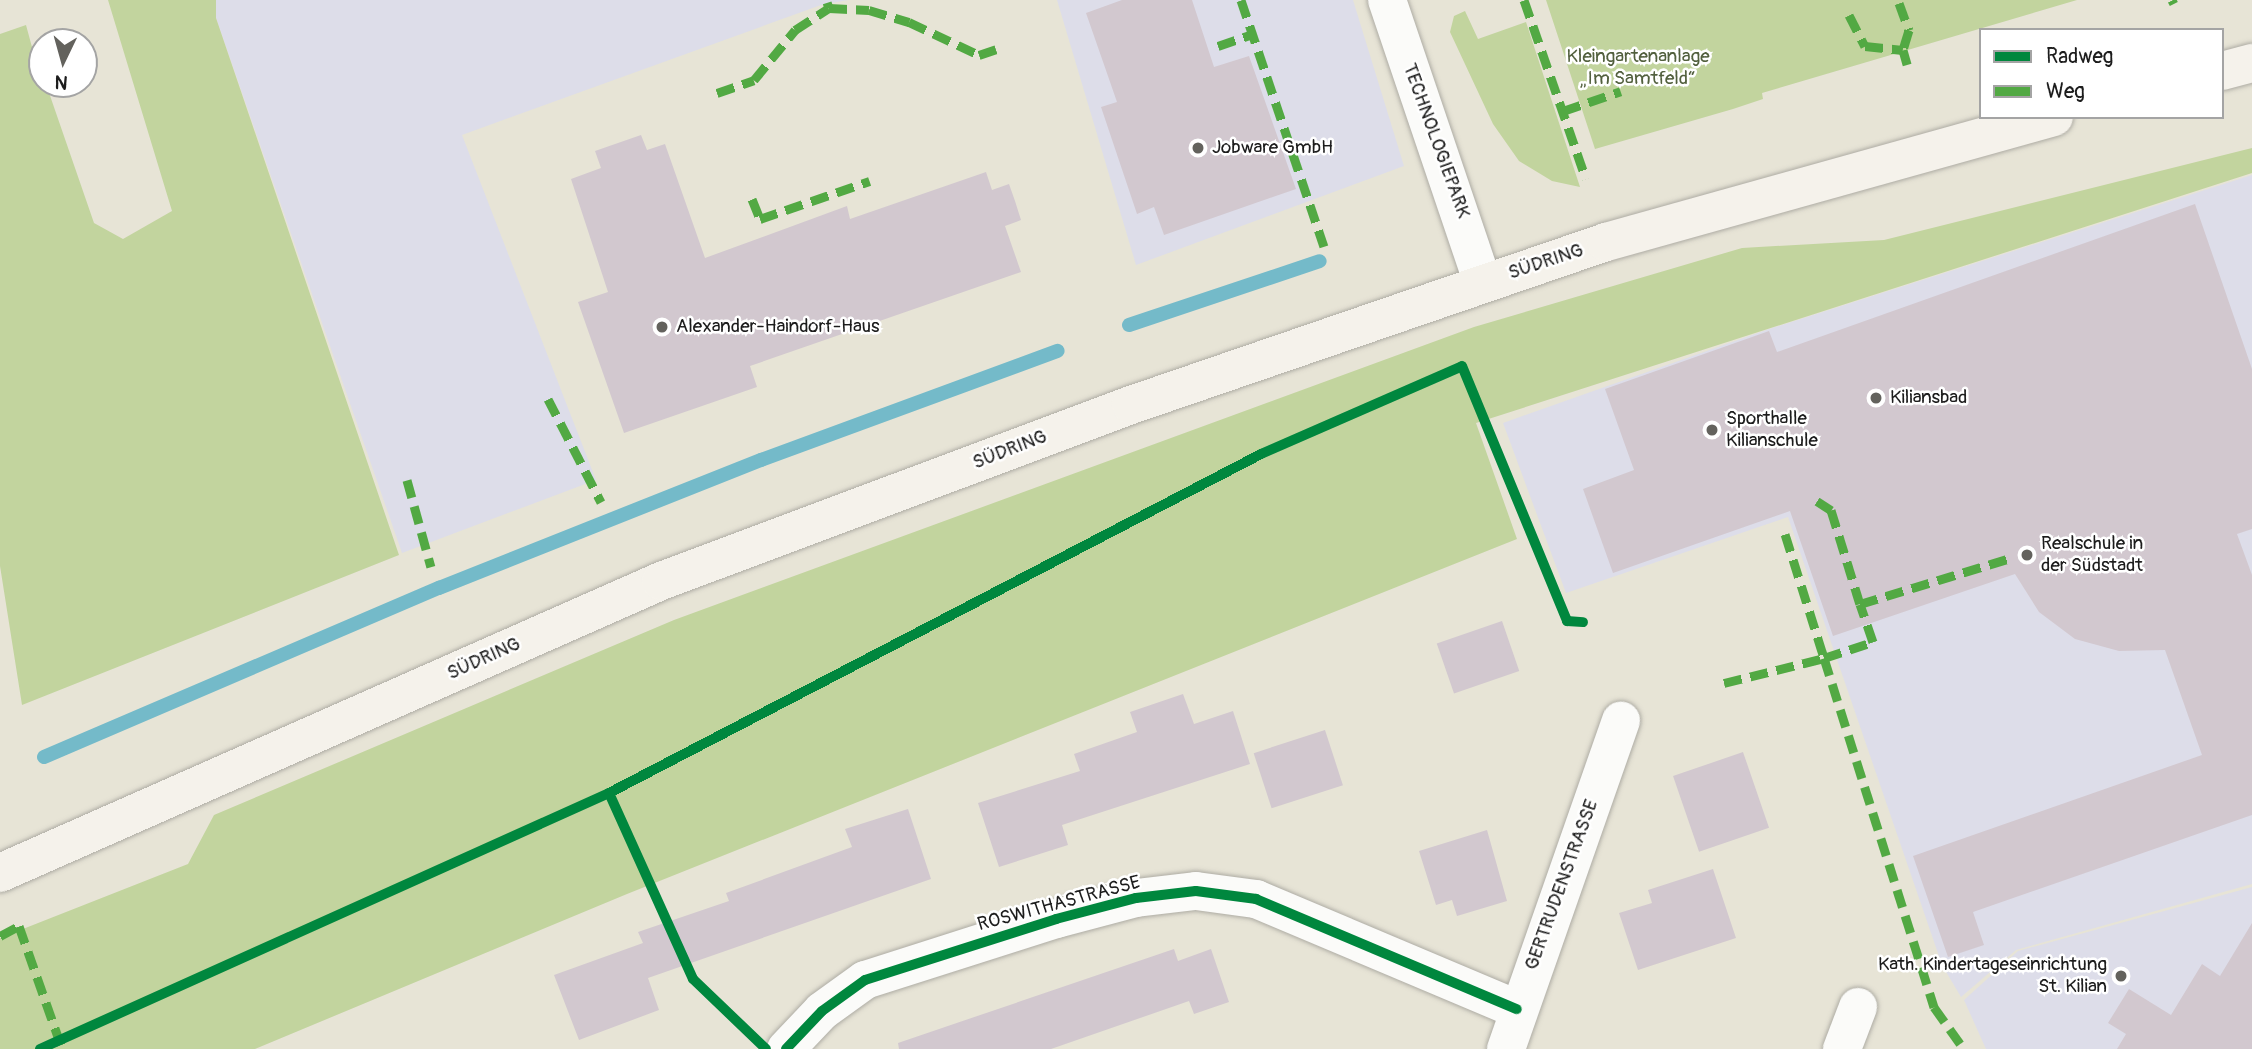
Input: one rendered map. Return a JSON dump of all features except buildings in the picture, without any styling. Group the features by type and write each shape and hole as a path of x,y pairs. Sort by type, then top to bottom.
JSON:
{"main road":[{"path":"2224,70 2252,63"},
{"name":"SÜDRING","path":"0,873 660,581 1131,405 1606,243 2047,119"}],"street":[{"name":"TECHNOLOGIEPARK","path":"1387,0 1483,283"},
{"name":"GERTRUDENSTRASSE","path":"1506,1049 1517,1009 1621,721"},
{"name":"ROSWITHASTRASSE","path":"786,1049 822,1011 865,980 1055,919 1136,898 1196,891 1256,899 1517,1009"},
{"path":"1842,1049 1858,1007"}],"shaded area":[{"path":"216,0 848,0 821,5 462,135 596,480 402,553 216,18"},
{"path":"1057,0 1353,0 1404,166 1136,265"},
{"name":"Realschule in der Südstadt","path":"2252,175 2252,884 2016,950 1961,997 1942,965 1788,517 1566,593 1503,423 1769,329"},
{"name":"Kath. Kindertageseinrichtung St. Kilian","path":"2252,887 2252,1049 1986,1049 1964,1000 2018,951"}],"green space":[{"path":"108,0 216,0 216,18 399,555 22,705 0,566 0,34 26,25 28,98 51,98 94,223 123,239 172,211"},
{"name":"Kleingartenanlage „Im Samtfeld“","path":"1546,0 2077,0 1762,93 1763,99 1595,149"},
{"path":"1465,11 1478,39 1526,22 1580,187 1552,181 1519,161 1493,124 1450,32 1454,16"},
{"path":"2252,148 2252,173 1476,423 1517,539 627,894 255,1049 0,1049 0,938 188,864 214,815 674,620 1474,327 1742,248 1884,240"}],"waterway":[{"path":"1129,325 1320,261"},
{"path":"44,757 439,588 761,460 1058,351"}],"marked path":[{"path":"1241,0 1324,246"},
{"path":"1524,0 1586,179"},
{"path":"2172,0 2174,4"},
{"path":"717,93 754,80 795,30 829,8 827,2"},
{"path":"1899,3 1909,30 1903,50 1907,64"},
{"path":"829,8 869,10 909,22 979,55 996,49"},
{"path":"1849,15 1865,46 1903,50"},
{"path":"1218,46 1252,34"},
{"path":"1563,111 1621,91"},
{"path":"752,199 760,219 870,181"},
{"path":"548,399 601,502"},
{"path":"407,480 431,567"},
{"path":"1817,501 1831,510 1860,604"},
{"path":"1785,534 1824,658 1873,642 1860,604 2010,558"},
{"path":"1724,683 1824,658 1934,1007 1964,1049"},
{"path":"0,936 19,926 61,1045"}],"cycle path":[{"path":"40,1049 609,793 1261,454 1462,366 1567,621 1583,622"},
{"path":"609,793 693,979 766,1049"},
{"path":"786,1049 822,1011 865,980 1056,919 1136,898 1196,891 1256,899 1517,1009"}],"place":[{"name":"Jobware GmbH","path":"1198,148"},
{"name":"Alexander-Haindorf-Haus","path":"662,327"},
{"name":"Kiliansbad","path":"1876,398"},
{"name":"Sporthalle Kilianschule","path":"1712,430"},
{"name":"Realschule in der Südstadt","path":"2027,555"},
{"name":"Kath. Kindertageseinrichtung St. Kilian","path":"2121,976"}]}
